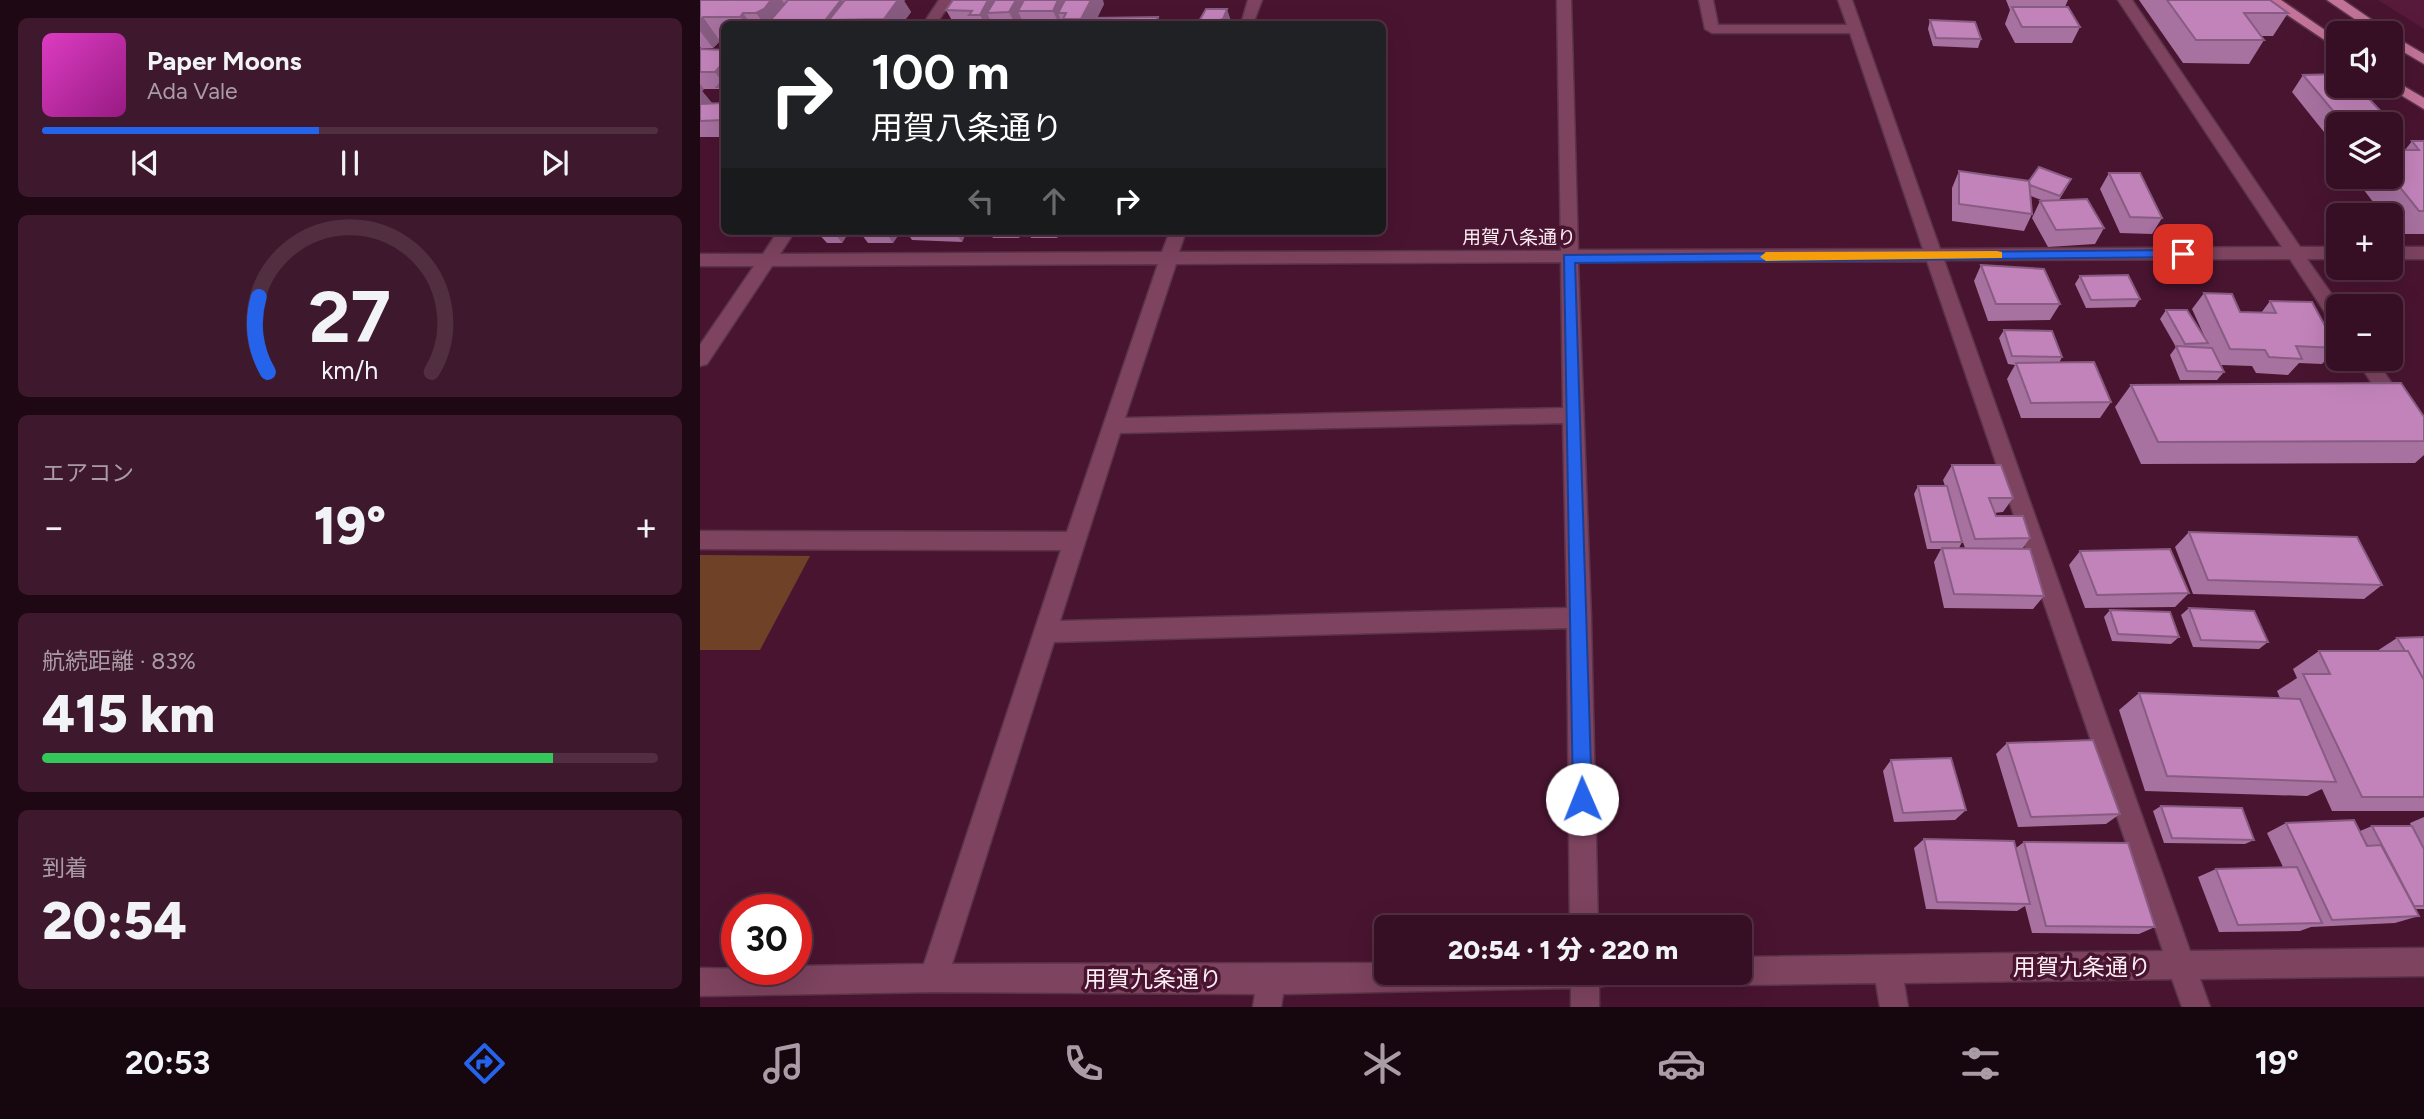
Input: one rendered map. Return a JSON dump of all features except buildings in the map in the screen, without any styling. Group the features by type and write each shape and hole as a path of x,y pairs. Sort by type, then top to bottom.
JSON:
{"main road":[{"path":"2272,0 2326,37"},
{"path":"2334,0 2366,21"},
{"path":"2403,46 2424,60"},
{"path":"2403,91 2424,105"}],"street":[{"path":"931,21 946,0"},
{"path":"1248,21 1255,0"},
{"path":"1564,0 1572,415 1580,618 1584,915"},
{"path":"1706,0 1712,29 1855,29"},
{"path":"1845,0 2196,1007"},
{"path":"2125,0 2326,301"},
{"path":"700,359 784,235"},
{"path":"933,978 1044,632 1177,235"},
{"name":"用賀八条通り","path":"700,260 2326,253"},
{"path":"2403,253 2424,253"},
{"path":"2373,371 2424,446"},
{"path":"1112,426 1572,415"},
{"path":"700,540 1075,541"},
{"path":"1044,632 1580,618"},
{"name":"用賀九条通り","path":"1752,971 2424,962"},
{"path":"1887,968 1894,1007"},
{"name":"用賀九条通り","path":"700,982 933,978 1269,993 1395,985"},
{"path":"1585,985 1585,1007"}],"shaded area":[{"path":"2378,0 2424,0 2424,29"},
{"path":"700,555 810,556 760,650 700,650"}],"slow traffic":[{"path":"1766,257 1997,255"}],"route":[{"path":"1582,799 1580,618 1568,258 2183,254"}]}
